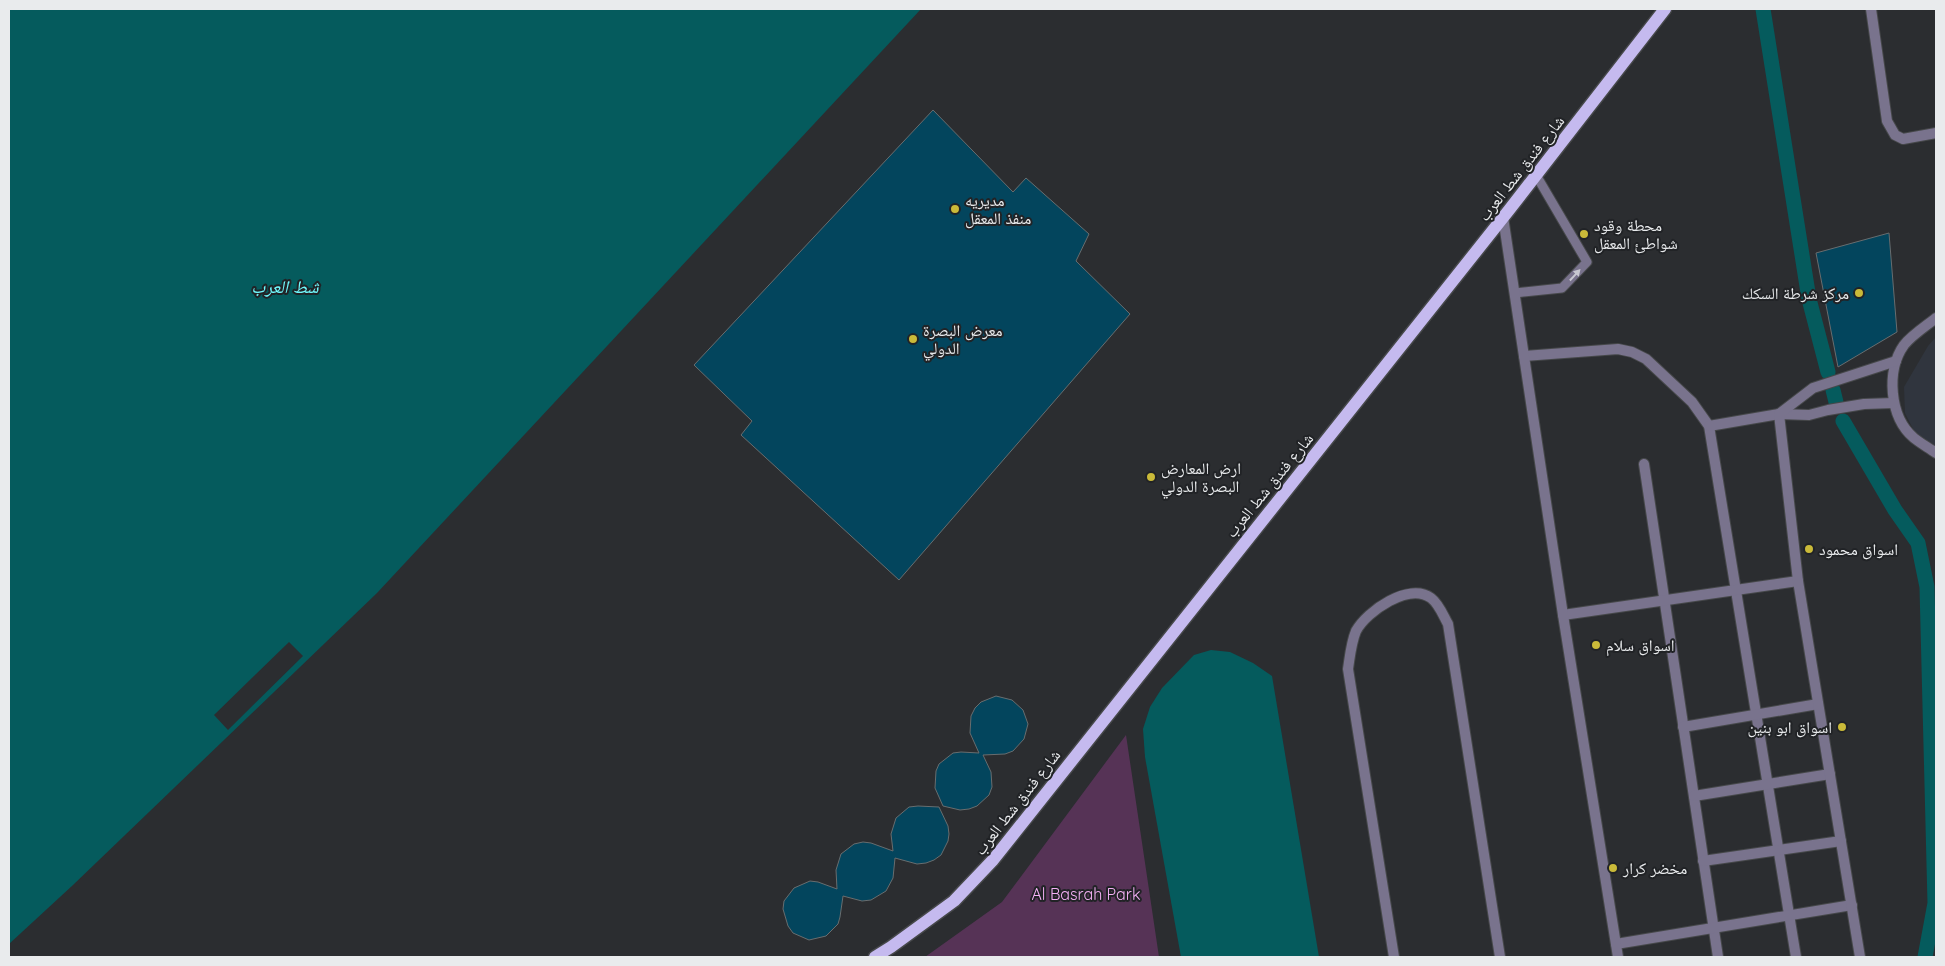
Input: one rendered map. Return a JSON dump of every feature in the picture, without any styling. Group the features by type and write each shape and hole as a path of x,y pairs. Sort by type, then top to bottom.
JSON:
{"main road":[{"name":"شارع فندق شط العرب","path":"875,957 954,901 992,860 1503,217 1665,9"}],"street":[{"path":"1871,9 1887,121 1894,135 1903,139 1936,133"},
{"path":"1503,217 1563,615 1618,957"},
{"path":"1936,318 1905,345 1896,361 1892,390 1899,416 1912,437 1936,452"},
{"path":"1524,356 1618,349 1632,352 1646,359 1692,402 1709,426 1796,957"},
{"path":"1779,414 1813,388 1896,361"},
{"path":"1709,426 1779,414 1809,415 1864,404 1894,403"},
{"path":"1779,414 1798,581 1860,957"},
{"path":"1644,464 1718,957"},
{"path":"1563,615 1798,581"},
{"path":"1394,957 1348,669 1351,646 1357,630 1370,613 1387,601 1413,593 1430,597 1440,608 1448,624 1500,957"},
{"path":"1683,727 1818,704"},
{"path":"1694,796 1830,774"},
{"path":"1703,861 1841,841"},
{"path":"1616,944 1852,905"}],"lane":[{"path":"1515,293 1562,288 1587,262 1536,175"}],"shaded area":[{"path":"1936,337 1936,446 1916,435 1905,413 1904,387 1928,346"}],"green space":[{"name":"Al Basrah Park","path":"1126,735 1159,957 925,957 1002,902"}],"water":[{"name":"شط العرب","path":"9,9 921,9 377,593 9,944"},
{"path":"1211,650 1230,652 1253,663 1272,676 1319,957 1181,957 1145,757 1143,729 1150,707 1162,688 1194,655"}],"pier":[{"path":"289,642 303,656 228,730 214,715"}],"building":[{"name":"معرض البصرة الدولي","path":"933,110 1013,192 1026,178 1089,234 1076,261 1130,314 899,580 741,435 752,421 694,365"},
{"name":"مركز شرطة السكك","path":"1889,233 1897,332 1838,367 1816,253"},
{"path":"996,696 1012,700 1023,710 1028,724 1024,739 1013,751 1005,754 983,755 991,772 992,787 989,795 977,806 960,810 943,806 935,788 936,771 939,764 953,753 979,753 970,733 971,716 981,702"},
{"path":"909,807 939,807 948,826 948,841 941,855 926,863 917,864 895,858 893,878 886,891 871,900 862,901 843,896 838,924 826,936 809,940 793,933 788,926 783,909 784,901 794,888 810,881 837,889 836,870 841,854 854,844 863,842 893,851 891,834 896,818"}],"waterway":[{"path":"1763,9 1809,299 1828,372"},
{"path":"1833,390 1836,402"},
{"path":"1843,421 1895,510 1918,543 1927,587 1935,903 1925,957"}],"place":[{"name":"مديريه منفذ المعقل","path":"955,209"},
{"name":"محطة وقود شواطئ المعقل","path":"1584,234"},
{"name":"مركز شرطة السكك","path":"1859,293"},
{"name":"معرض البصرة الدولي","path":"913,339"},
{"name":"ارض المعارض البصرة الدولي","path":"1151,477"},
{"name":"اسواق محمود","path":"1809,549"},
{"name":"اسواق سلام","path":"1596,645"},
{"name":"اسواق ابو بنين","path":"1842,727"},
{"name":"مخضر كرار","path":"1613,868"}]}
